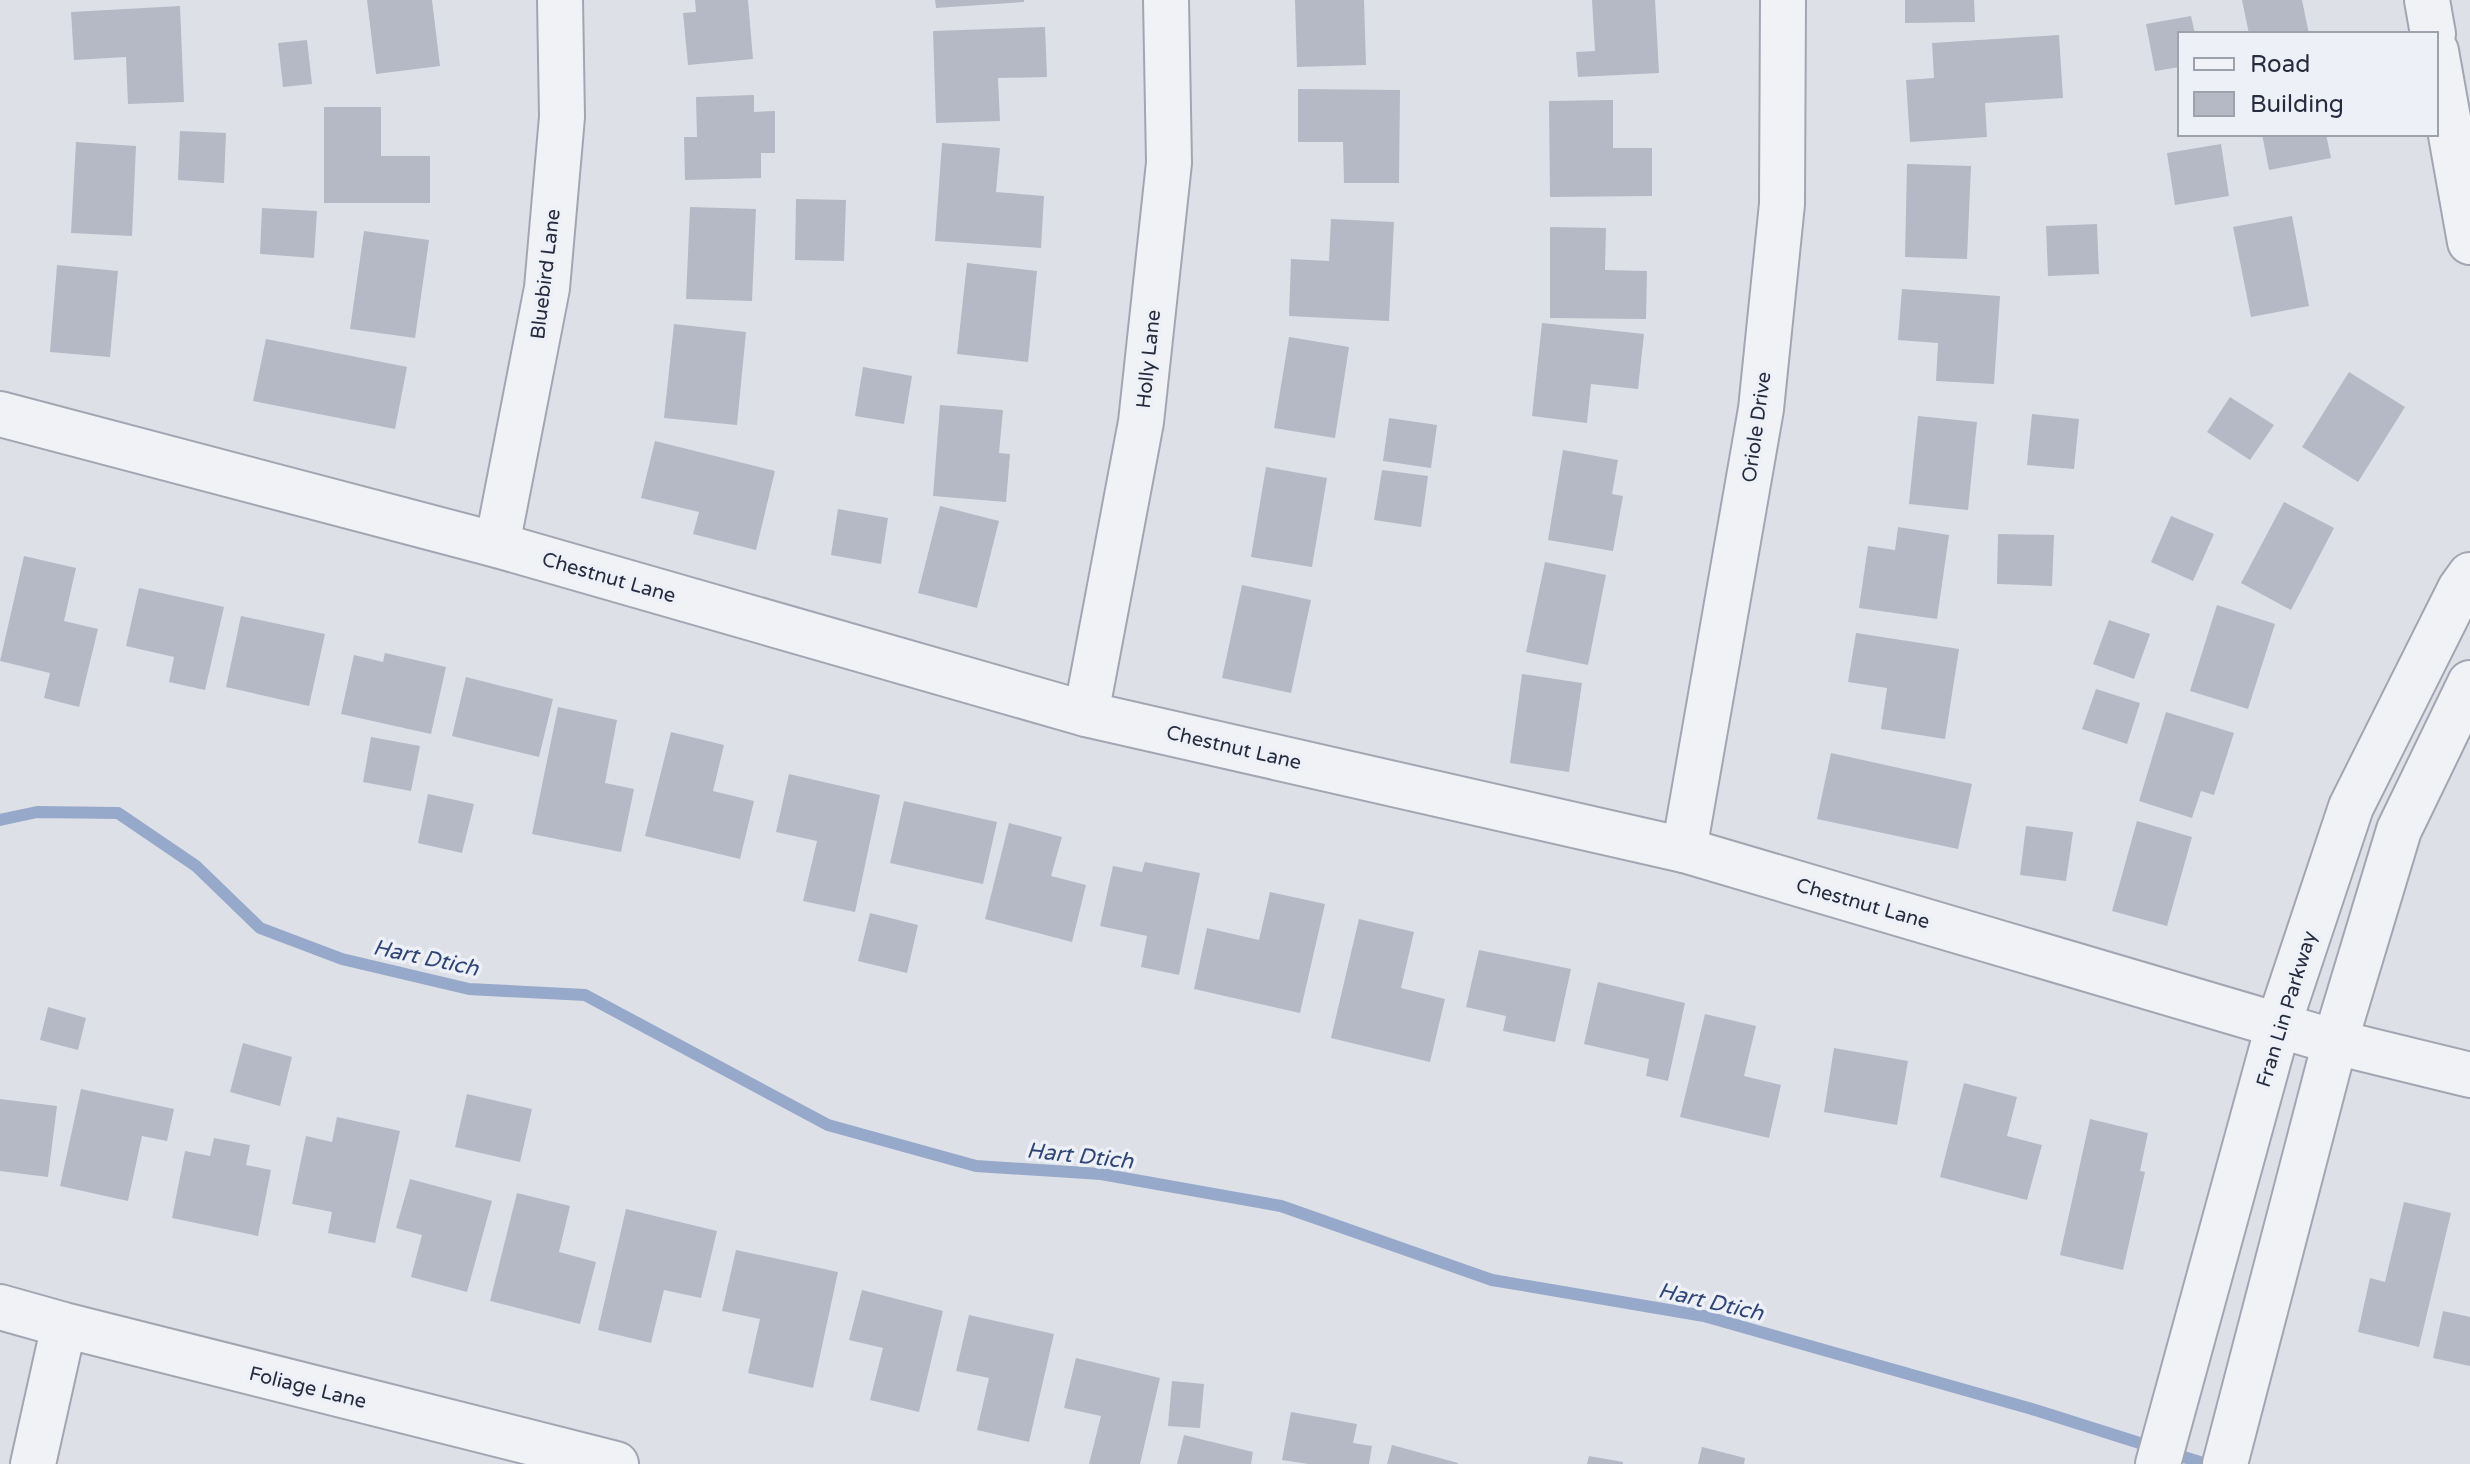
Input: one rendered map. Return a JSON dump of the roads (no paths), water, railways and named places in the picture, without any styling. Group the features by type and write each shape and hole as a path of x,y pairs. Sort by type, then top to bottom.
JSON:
{"street":[{"name":"Bluebird Lane","path":"497,545 547,288 562,117 560,0"},
{"name":"Holly Lane","path":"1086,714 1143,407 1169,163 1166,0"},
{"name":"Oriole Drive","path":"1684,850 1761,409 1782,204 1783,0"},
{"path":"2427,0 2433,32"},
{"path":"2438,62 2470,242"},
{"name":"Chestnut Lane","path":"0,414 497,545 1086,714 1684,850 2278,1026 2470,1075"},
{"name":"Fran Lin Parkway","path":"2158,1464 2278,1026 2351,807 2460,589 2470,575"},
{"path":"2225,1464 2335,1042 2399,830 2470,683"},
{"name":"Foliage Lane","path":"0,1307 616,1464"},
{"path":"33,1464 64,1325"}],"waterway":[{"name":"Hart Dtich","path":"0,820 37,812 118,813 196,866 260,928 342,959 469,989 585,995 828,1125 976,1166 1101,1174 1281,1206 1492,1280 1704,1316 2032,1409 2206,1464"}]}
